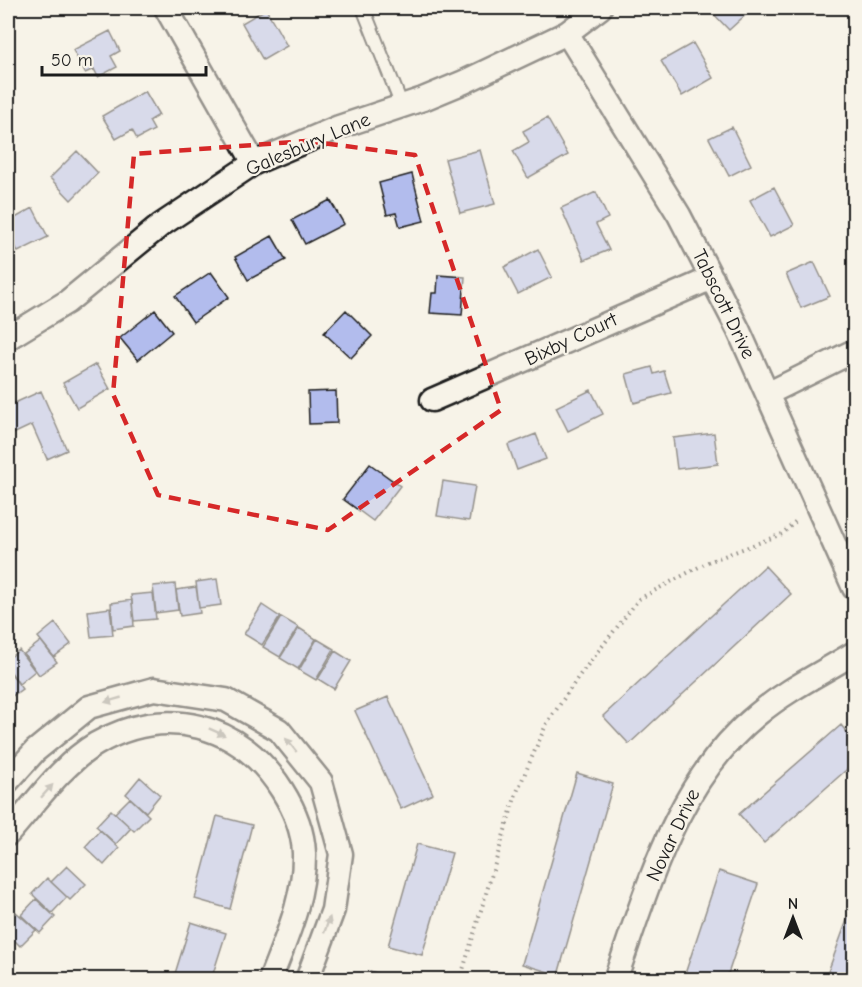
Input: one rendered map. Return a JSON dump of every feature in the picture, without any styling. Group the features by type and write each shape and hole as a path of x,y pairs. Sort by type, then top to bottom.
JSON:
{"street":[{"path":"166,8 254,163"},
{"name":"Galesbury Lane","path":"8,338 67,302 161,225 254,163 339,127 464,82 567,33 600,8"},
{"name":"Tabscott Drive","path":"567,33 680,215 767,394 855,588"},
{"name":"Bixby Court","path":"432,400 711,278"},
{"path":"767,394 855,351"},
{"name":"Novar Drive","path":"615,980 672,827 706,768 730,740 758,714 789,691 855,653"},
{"path":"8,781 35,751 89,707 154,689 226,700 279,730 321,782 341,854 333,910 307,980"},
{"path":"8,834 65,771 94,745 118,733 140,726 186,724 205,726 228,737 245,748 276,781 300,824 304,851 298,905 270,980"}],"lane":[{"path":"363,8 402,106"}],"path":[{"path":"460,980 516,794 546,724 579,676 639,599 708,562 782,534 796,520"}],"highlighted area":[{"path":"306,141 415,155 501,410 328,530 158,495 113,394 134,154"}],"building":[{"path":"708,8 753,8 729,30"},
{"path":"266,9 287,46 263,60 242,23"},
{"path":"110,31 120,51 111,56 117,67 98,77 94,69 85,73 73,50"},
{"path":"693,43 713,78 682,96 661,61"},
{"path":"145,91 159,115 149,121 154,130 137,139 132,130 116,139 102,116"},
{"path":"547,118 568,155 528,178 513,151 529,142 523,131"},
{"path":"732,127 751,165 729,176 709,138"},
{"path":"480,150 495,204 460,213 445,159"},
{"path":"77,151 98,173 71,200 50,178"},
{"path":"412,174 424,221 400,227 396,213 387,215 379,183"},
{"path":"774,187 794,225 770,237 750,200"},
{"path":"596,192 608,218 596,224 609,250 584,260 561,208"},
{"path":"330,200 344,224 305,244 292,220"},
{"path":"33,208 48,237 18,252 8,230 8,222"},
{"path":"272,236 286,260 248,280 235,257"},
{"path":"538,249 552,277 518,294 504,267"},
{"path":"814,262 830,296 801,308 786,274"},
{"path":"211,272 229,297 193,322 175,296"},
{"path":"438,275 465,277 462,315 430,313 432,293 437,293"},
{"path":"155,310 172,332 138,360 120,338"},
{"path":"346,310 372,336 351,358 324,333"},
{"path":"96,364 110,389 77,408 63,383"},
{"path":"652,367 654,374 664,371 671,393 634,403 626,374"},
{"path":"591,390 603,414 568,431 556,407"},
{"path":"41,391 67,450 47,459 32,425 11,435 8,427 8,406"},
{"path":"336,391 337,423 309,424 308,392"},
{"path":"714,433 718,464 677,469 673,438"},
{"path":"536,434 546,459 517,470 508,445"},
{"path":"370,464 400,486 373,521 343,499"},
{"path":"443,481 475,486 469,521 437,516"},
{"path":"765,566 791,594 629,744 603,716"},
{"path":"217,579 221,605 199,608 196,582"},
{"path":"175,584 178,610 156,613 153,586"},
{"path":"196,587 200,613 180,616 176,590"},
{"path":"153,593 156,619 134,621 131,595"},
{"path":"132,600 134,626 113,629 111,603"},
{"path":"262,605 280,617 262,645 244,634"},
{"path":"110,608 113,635 91,637 88,611"},
{"path":"281,617 298,627 280,657 263,647"},
{"path":"55,623 71,644 54,657 38,637"},
{"path":"299,628 316,639 298,669 280,658"},
{"path":"317,639 334,649 316,680 299,670"},
{"path":"41,641 57,662 39,675 24,654"},
{"path":"19,650 35,671 19,684 8,668 8,659"},
{"path":"335,651 351,661 334,689 318,679"},
{"path":"8,669 22,689 8,699"},
{"path":"388,697 433,794 401,809 355,711"},
{"path":"841,725 854,741 854,763 764,843 739,814"},
{"path":"577,773 613,784 558,975 522,964"},
{"path":"140,777 160,795 146,812 126,794"},
{"path":"130,798 149,816 134,831 115,813"},
{"path":"111,810 131,828 116,844 96,826"},
{"path":"217,816 252,825 230,909 195,899"},
{"path":"100,830 119,848 104,865 85,847"},
{"path":"417,844 452,853 422,955 388,946"},
{"path":"67,866 86,884 70,900 51,882"},
{"path":"719,871 758,884 726,980 683,980"},
{"path":"47,878 67,897 52,913 32,894"},
{"path":"36,899 55,917 40,933 21,915"},
{"path":"854,901 854,980 825,980"},
{"path":"16,912 36,930 20,946 8,934 8,921"},
{"path":"191,922 226,933 211,980 173,980"},
{"path":"370,971 399,980 368,980"}]}
